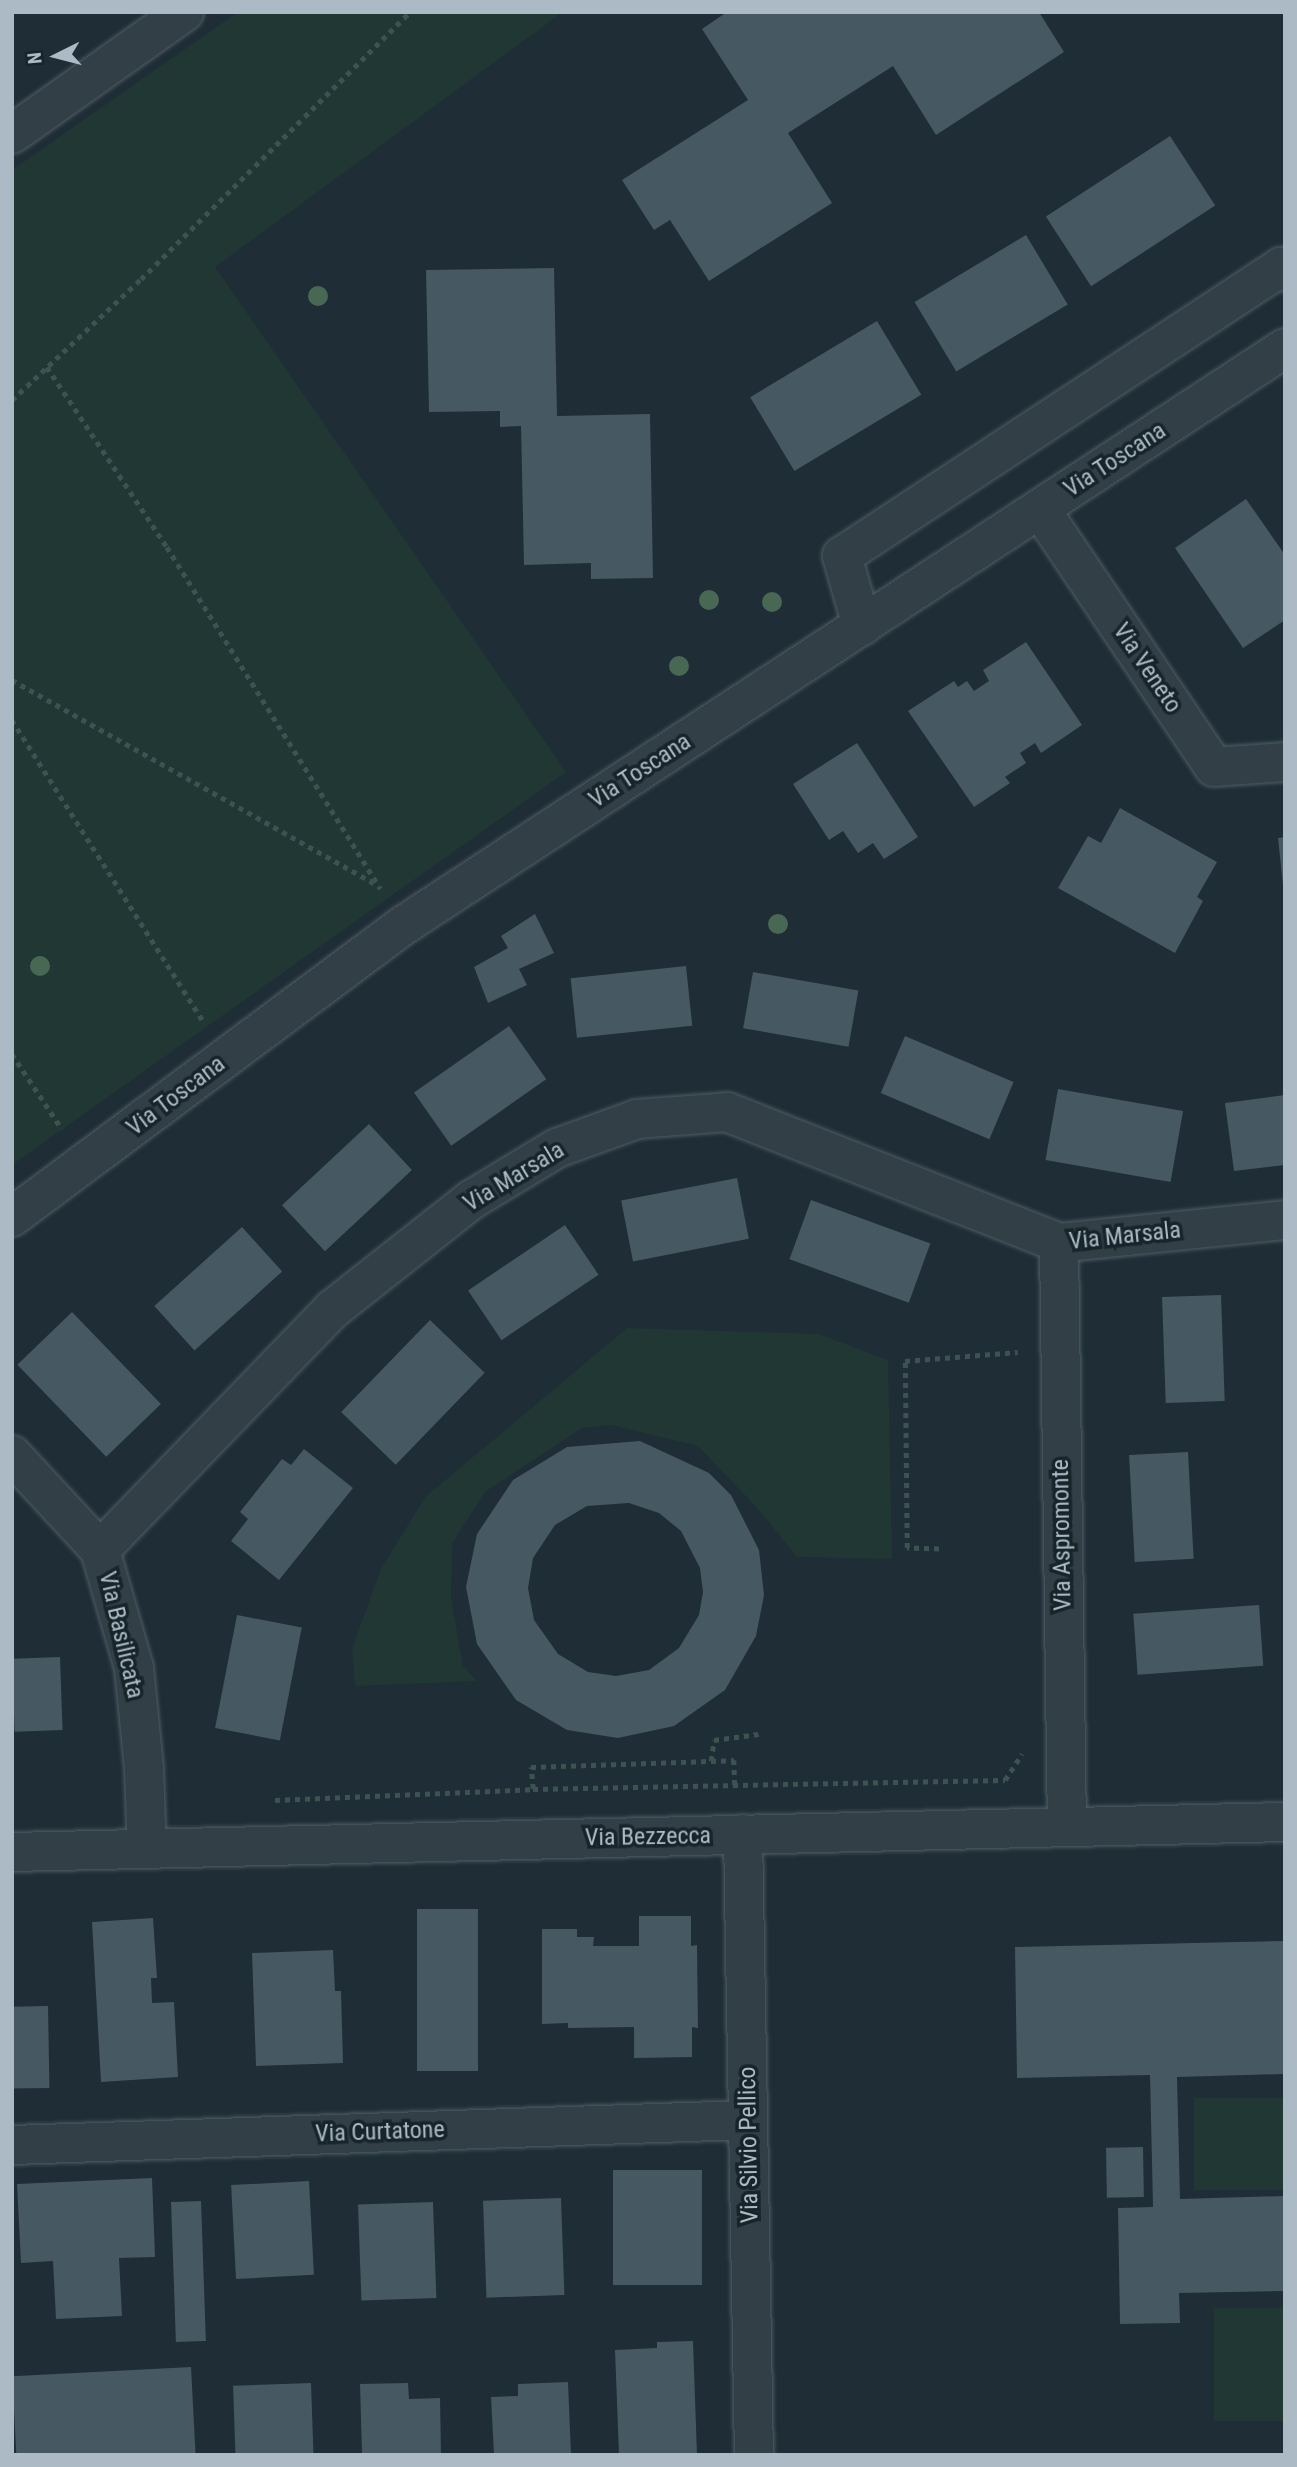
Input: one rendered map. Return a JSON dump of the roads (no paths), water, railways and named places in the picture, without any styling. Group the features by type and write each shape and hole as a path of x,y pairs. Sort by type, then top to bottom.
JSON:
{"street":[{"path":"12,134 184,12"},
{"path":"862,626 842,556 1281,267 1285,272"},
{"name":"Via Toscana","path":"12,1217 404,925 1285,348"},
{"name":"Via Veneto","path":"1040,509 1214,767 1285,762"},
{"name":"Via Marsala","path":"100,1550 333,1309 471,1200 557,1148 636,1119 727,1112 1059,1243 1285,1220"},
{"name":"Via Aspromonte","path":"1059,1243 1067,1827"},
{"name":"Via Basilicata","path":"12,1455 100,1550 134,1668 144,1769 147,1849"},
{"name":"Via Bezzecca","path":"12,1852 1285,1822"},
{"name":"Via Silvio Pellico","path":"743,1835 754,2455"},
{"name":"Via Curtatone","path":"12,2145 748,2120"}]}
